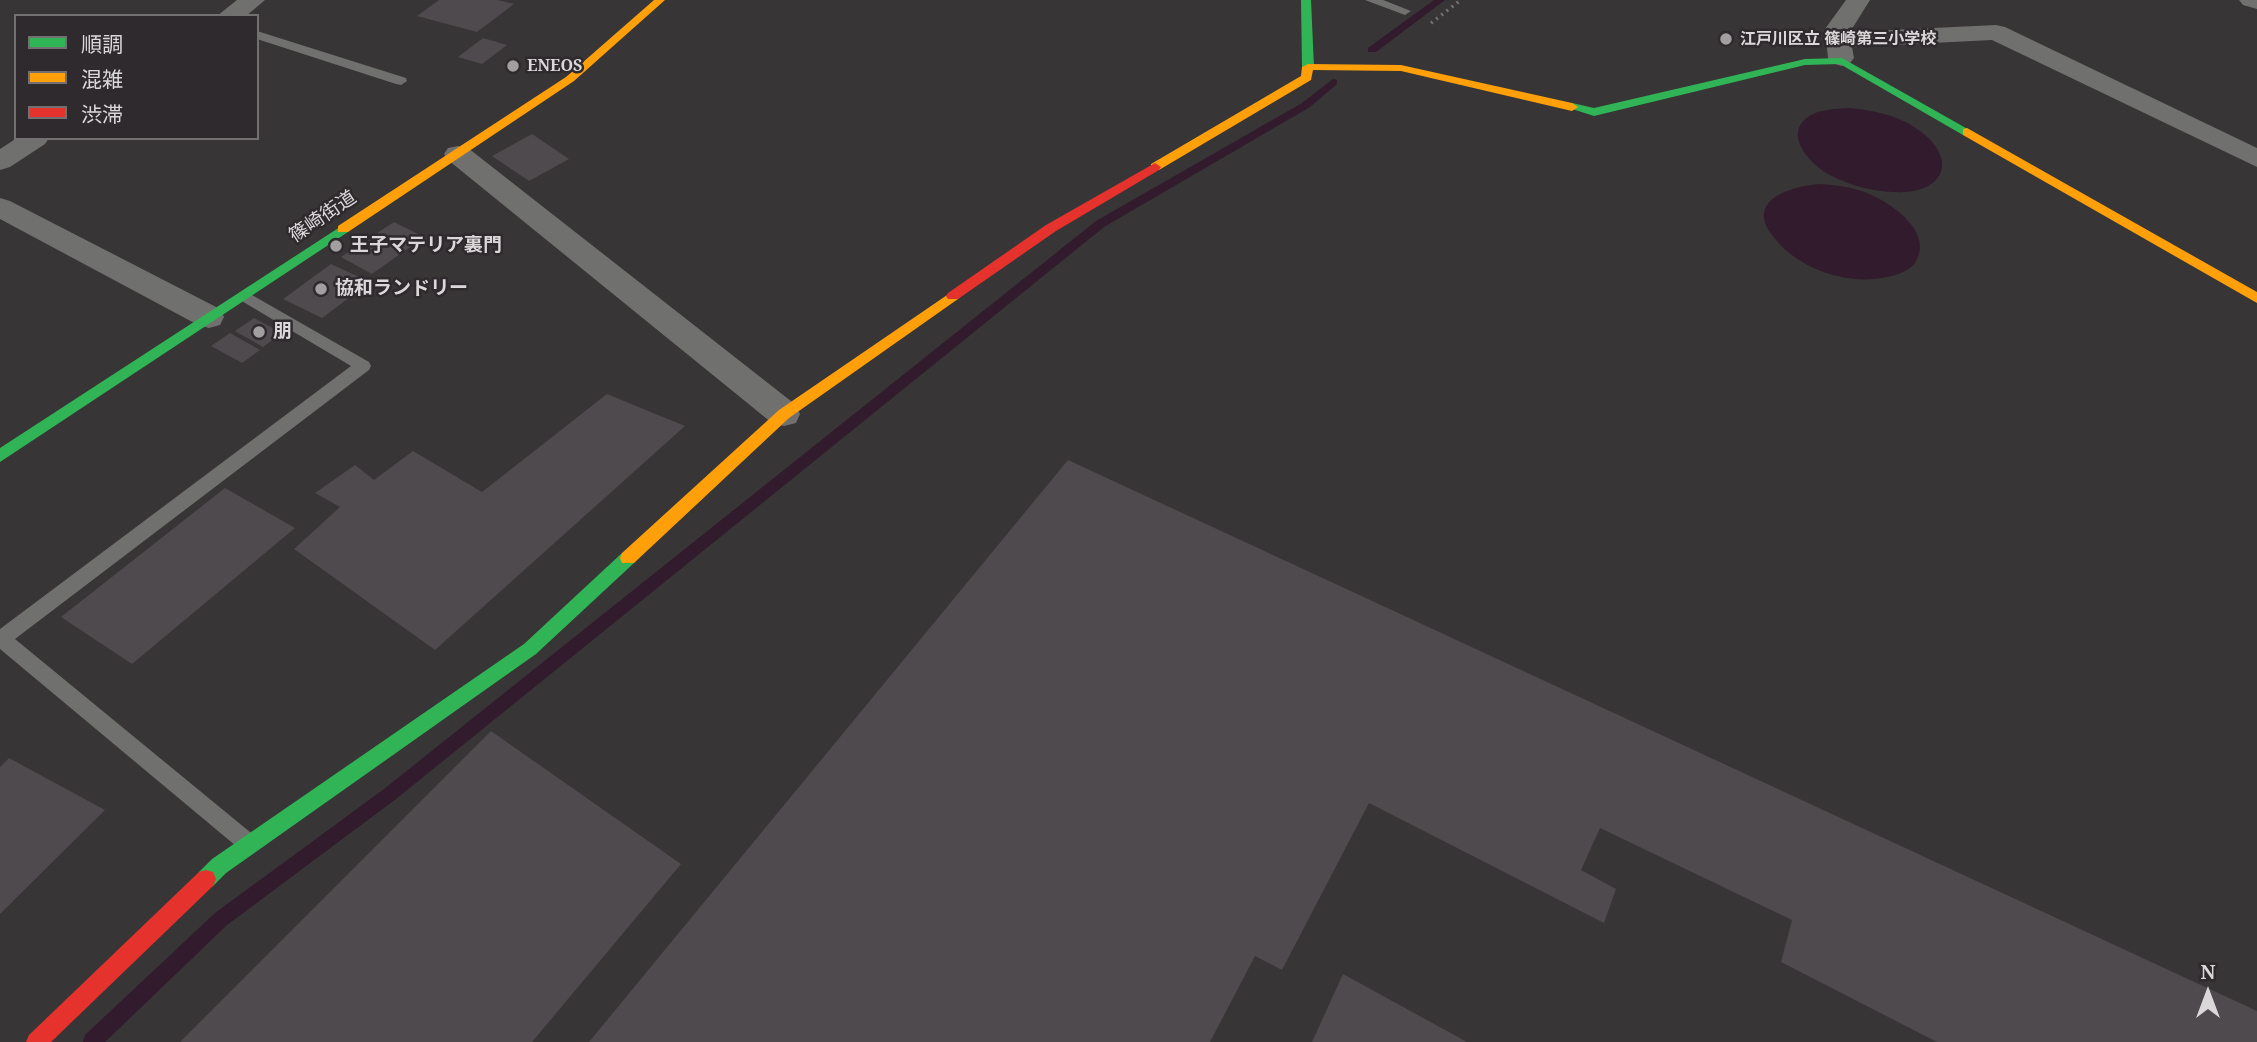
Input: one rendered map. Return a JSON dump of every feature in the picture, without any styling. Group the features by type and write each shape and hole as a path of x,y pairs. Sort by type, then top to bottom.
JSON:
{"street":[{"path":"232,14 253,0"},
{"name":"篠崎街道","path":"0,456 570,79 660,0"},
{"path":"36,1042 219,866 530,649 784,414 1051,228 1307,78 1306,0"},
{"path":"1840,51 1837,29 1858,0"},
{"path":"2251,0 2257,2"},
{"path":"1308,67 1401,68 1594,112 1805,62 1840,51 1996,33 2257,159"},
{"path":"1840,51 2257,298"},
{"path":"0,161 33,140"},
{"path":"458,154 784,414"},
{"path":"0,207 209,317"}],"lane":[{"path":"1371,0 1405,11"},
{"path":"259,37 401,81"},
{"path":"245,296 363,366 1,639 249,844"}],"shaded area":[{"path":"1848,108 1890,116 1914,127 1929,138 1942,161 1936,180 1926,187 1912,191 1878,190 1847,183 1816,165 1798,140 1802,122 1820,112"},
{"path":"1820,184 1861,191 1898,211 1908,220 1919,240 1920,252 1915,263 1895,275 1856,279 1840,277 1809,266 1782,247 1765,223 1764,212 1768,204 1786,192"}],"building":[{"path":"439,0 498,0 514,4 477,32 417,16"},
{"path":"483,38 507,45 482,64 458,57"},
{"path":"532,134 569,159 529,181 492,156"},
{"path":"394,222 424,237 372,274 341,257"},
{"path":"331,264 370,282 322,318 283,299"},
{"path":"254,318 282,333 263,347 235,331"},
{"path":"230,333 260,350 242,363 211,346"},
{"path":"607,394 685,426 435,650 294,549 340,507 315,493 355,465 374,480 413,451 482,492"},
{"path":"1068,460 2257,1011 2257,1042 1937,1042 1781,962 1792,920 1600,828 1581,870 1616,889 1604,923 1369,803 1282,970 1255,956 1210,1042 589,1042"},
{"path":"225,488 295,528 132,664 61,617"},
{"path":"491,731 681,864 532,1042 180,1042"},
{"path":"9,758 105,810 0,914 0,767"},
{"path":"1343,974 1467,1042 1312,1042"}],"waterway":[{"path":"1372,50 1440,0"},
{"path":"92,1042 221,919 390,794 1100,224 1306,105 1333,82"}],"traffic: fast":[{"path":"1306,0 1308,67"},
{"path":"1572,107 1594,112 1805,62 1842,61 1967,132"},
{"path":"0,456 343,229"},
{"path":"206,879 219,866 530,649 628,558"}],"traffic: slow":[{"path":"343,229 570,79 660,0"},
{"path":"1155,167 1307,78 1308,67 1401,68 1572,107"},
{"path":"1967,132 2257,298"},
{"path":"628,558 784,414 953,296"}],"traffic: jam":[{"path":"953,296 1051,228 1155,167"},
{"path":"36,1042 206,879"}],"place":[{"name":"江戸川区立 篠崎第三小学校","path":"1726,39"},
{"name":"ENEOS","path":"513,66"},
{"name":"王子マテリア裏門","path":"336,246"},
{"name":"協和ランドリー","path":"321,289"},
{"name":"朋","path":"259,332"}]}
